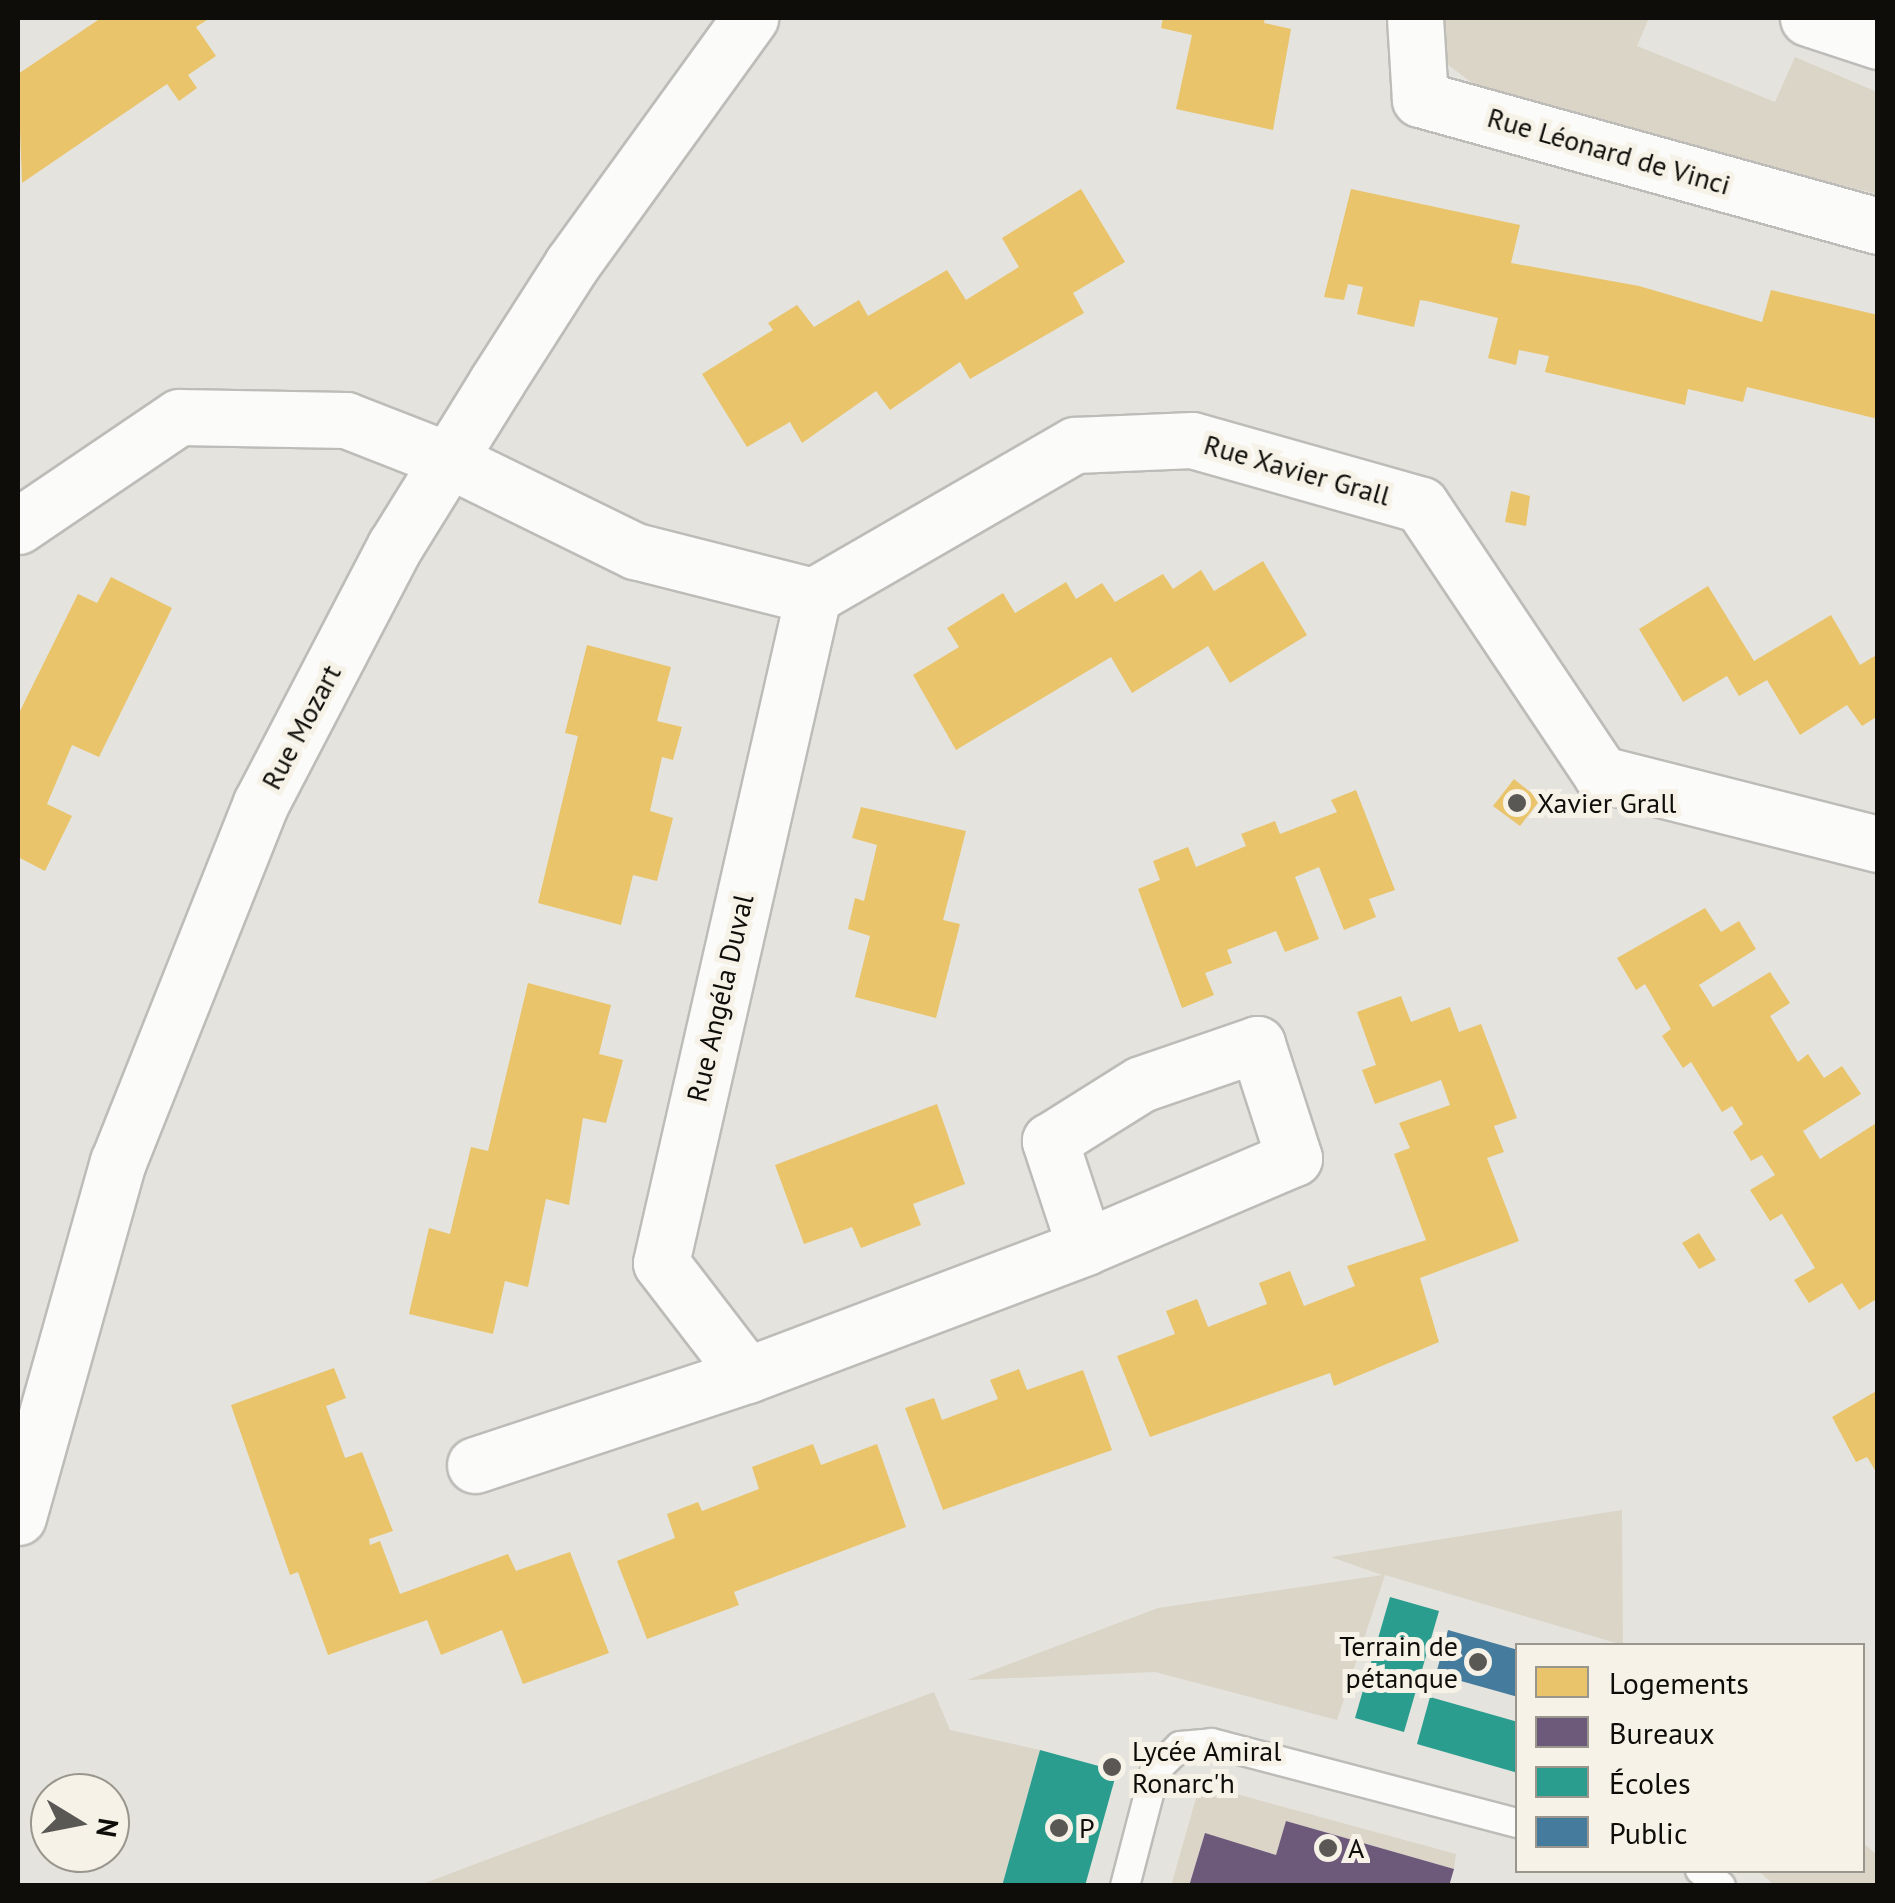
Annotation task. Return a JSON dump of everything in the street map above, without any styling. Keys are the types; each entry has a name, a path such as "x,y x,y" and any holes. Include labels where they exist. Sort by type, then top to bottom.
{"street":[{"name":"Rue Mozart","path":"18,1517 118,1162 261,803 395,546 572,264 750,18"},
{"name":"Rue Léonard de Vinci","path":"1415,18 1420,98 1878,226"},
{"path":"1808,18 1878,40"},
{"path":"18,526 179,417 346,420 450,460 635,551 813,596"},
{"name":"Rue Xavier Grall","path":"813,596 1075,444 1192,440 1421,506 1601,774 1878,844"},
{"name":"Rue Angéla Duval","path":"746,1375 661,1263 813,596"},
{"path":"475,1465 746,1375 1085,1247"}],"lane":[{"path":"1125,1886 1155,1771 1180,1746 1212,1743 1515,1822"}],"shaded area":[{"path":"1436,18 1649,18 1637,46 1775,102 1795,57 1877,92 1877,194 1491,97 1447,64"},
{"path":"1622,1510 1623,1643 1385,1575 1337,1720 1155,1672 967,1680 1158,1608 1382,1575 1331,1557"},
{"path":"934,1692 950,1730 1040,1750 1002,1885 417,1886"},
{"path":"1200,1784 1456,1854 1454,1869 1287,1821 1276,1855 1205,1833 1189,1885 1171,1886"},
{"path":"1865,1845 1877,1855 1877,1885 1774,1885 1761,1873 1865,1873"}],"building: Logements":[{"path":"101,18 210,18 196,27 216,56 188,75 197,88 179,101 167,84 22,183 18,74"},
{"path":"1163,18 1265,18 1264,23 1291,29 1273,130 1176,109 1192,35 1161,28"},
{"path":"1081,189 1125,262 1073,293 1084,313 970,379 960,362 890,410 876,391 802,443 790,422 747,447 702,374 773,330 768,323 797,305 814,327 859,300 868,316 947,270 966,300 1019,267 1002,238"},
{"path":"1351,189 1520,225 1511,263 1639,286 1762,322 1771,290 1878,315 1878,419 1747,387 1743,402 1688,389 1685,405 1545,372 1549,356 1519,350 1516,365 1488,358 1498,318 1427,301 1420,300 1414,327 1357,314 1363,287 1348,284 1344,300 1324,297"},
{"path":"1511,491 1530,496 1526,526 1505,522"},
{"path":"1263,561 1307,635 1230,683 1208,646 1132,693 1111,657 956,750 913,675 959,647 947,628 1003,593 1015,613 1066,582 1076,599 1102,583 1115,602 1163,574 1173,589 1201,570 1214,591"},
{"path":"111,577 172,608 99,757 72,745 47,804 72,816 45,871 18,857 18,715 78,594 97,603"},
{"path":"1708,586 1754,661 1831,615 1860,665 1878,654 1878,716 1862,726 1847,705 1800,735 1767,680 1739,696 1727,676 1683,702 1639,629"},
{"path":"587,645 671,667 657,721 682,727 673,760 662,757 650,811 673,818 657,881 633,875 621,925 538,903 578,736 565,733"},
{"name":"Xavier Grall","path":"1514,779 1540,800 1520,826 1493,806"},
{"path":"1356,790 1395,890 1369,899 1376,917 1344,930 1319,867 1295,877 1319,939 1285,952 1276,931 1227,950 1232,963 1205,973 1214,995 1182,1008 1138,889 1160,880 1153,861 1188,847 1196,867 1246,846 1241,834 1275,821 1280,834 1337,812 1331,800"},
{"path":"861,807 966,831 943,920 960,924 936,1018 855,997 870,936 848,929 855,898 864,901 877,845 852,838"},
{"path":"1705,908 1721,932 1739,921 1756,949 1699,985 1713,1007 1770,972 1790,1003 1770,1016 1798,1062 1808,1054 1824,1078 1842,1066 1861,1094 1803,1131 1820,1159 1878,1122 1878,1298 1859,1310 1842,1283 1809,1303 1794,1280 1815,1268 1782,1214 1770,1221 1750,1190 1775,1175 1762,1155 1751,1161 1733,1132 1743,1124 1732,1106 1722,1112 1691,1062 1683,1068 1662,1036 1671,1029 1645,984 1636,990 1617,958"},
{"path":"528,983 611,1005 599,1054 623,1060 606,1123 583,1118 569,1205 546,1199 528,1287 505,1281 493,1334 409,1314 429,1228 450,1234 471,1147 488,1151"},
{"path":"1401,996 1411,1022 1450,1007 1459,1032 1481,1024 1517,1118 1494,1126 1504,1152 1487,1158 1519,1241 1420,1278 1439,1342 1334,1386 1330,1373 1150,1437 1117,1356 1175,1334 1166,1311 1197,1299 1208,1327 1267,1304 1259,1283 1290,1271 1304,1306 1355,1286 1347,1266 1426,1240 1394,1154 1410,1148 1399,1123 1450,1105 1441,1080 1375,1104 1362,1070 1376,1065 1357,1012"},
{"path":"937,1104 965,1184 913,1204 921,1225 861,1248 852,1227 804,1244 775,1165"},
{"path":"1699,1233 1716,1260 1699,1269 1682,1243"},
{"path":"334,1368 346,1398 326,1406 345,1458 362,1452 393,1531 369,1539 370,1545 380,1541 400,1594 508,1554 516,1571 570,1552 609,1653 523,1684 502,1630 441,1655 427,1620 328,1655 298,1572 290,1575 231,1405"},
{"path":"1019,1369 1027,1390 1083,1370 1112,1450 943,1510 905,1408 934,1398 942,1420 998,1399 990,1380"},
{"path":"1878,1390 1878,1475 1867,1457 1856,1462 1832,1417"},
{"path":"813,1444 821,1465 877,1444 906,1527 734,1592 739,1605 647,1639 617,1561 675,1538 667,1514 698,1502 702,1511 759,1489 752,1467"}],"building: Bureaux":[{"name":"A","path":"1286,1821 1454,1869 1449,1886 1189,1886 1205,1833 1276,1855"}],"building: Écoles":[{"path":"1390,1597 1439,1611 1404,1732 1355,1718"},
{"path":"1430,1697 1515,1721 1515,1772 1417,1744"},
{"name":"P","path":"1040,1750 1117,1771 1085,1886 1002,1886"}],"building: Public":[{"name":"Terrain de pétanque","path":"1448,1630 1515,1649 1515,1696 1436,1674"}],"place":[{"name":"Xavier Grall","path":"1517,803"},
{"name":"Terrain de pétanque","path":"1478,1662"},
{"name":"Lycée Amiral Ronarc'h","path":"1112,1767"},
{"name":"P","path":"1059,1828"},
{"name":"A","path":"1328,1848"}]}
